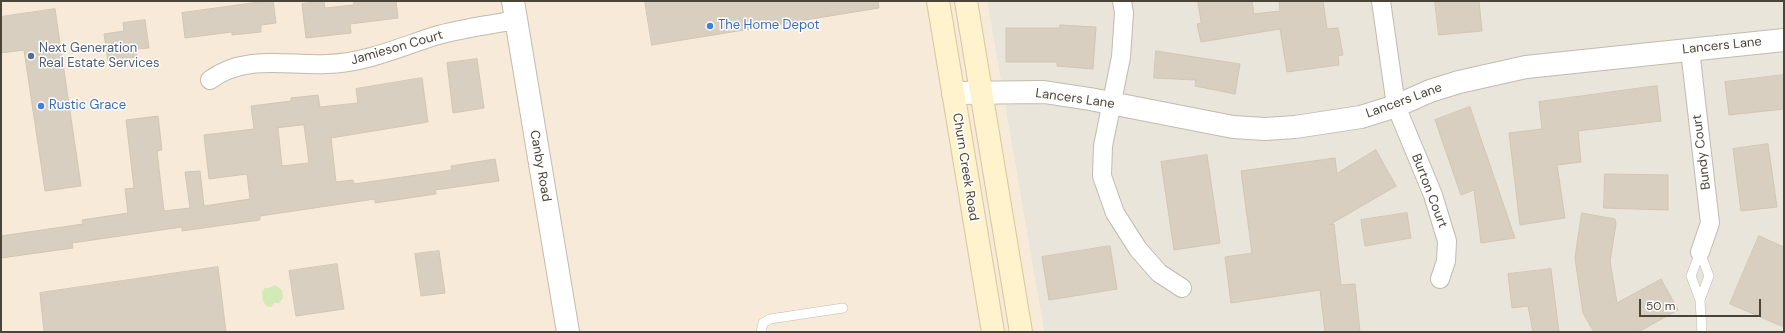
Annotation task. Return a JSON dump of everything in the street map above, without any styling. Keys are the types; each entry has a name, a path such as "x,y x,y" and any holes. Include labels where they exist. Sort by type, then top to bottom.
{"main road":[{"name":"Churn Creek Road","path":"938,1 993,332"},
{"path":"966,1 1021,332"}],"street":[{"path":"1122,1 1124,13 1121,57 1102,159 1102,176 1115,213 1138,249 1159,274 1182,288"},
{"name":"Burton Court","path":"1381,1 1396,106 1433,195 1447,241 1446,261 1440,279"},
{"name":"Jamieson Court","path":"210,80 228,69 254,63 328,64 364,59 514,10"},
{"name":"Canby Road","path":"514,10 568,332"},
{"name":"Lancers Lane","path":"953,93 1044,92 1233,127 1295,127 1361,117 1396,106 1430,91 1459,82 1526,66 1784,40"},
{"name":"Bundy Court","path":"1690,50 1710,223 1700,252"}],"lane":[{"path":"1700,252 1709,276 1700,300"},
{"path":"1700,252 1691,276 1700,300 1702,332"},
{"path":"760,332 763,323 770,319 843,308"}],"shaded area":[{"path":"1,1 987,1 1044,332 1,332"},
{"path":"987,1 1784,1 1784,332 1044,332"}],"green space":[{"path":"275,285 282,290 283,298 279,303 274,303 271,307 267,307 263,301 262,292 265,288"}],"building":[{"path":"273,1 276,23 261,25 261,32 232,35 232,32 185,38 182,13"},
{"path":"324,1 325,8 354,5 354,1 396,1 398,18 350,24 351,33 306,38 302,4"},
{"name":"The Home Depot","path":"645,1 878,1 879,8 652,45"},
{"path":"1198,1 1252,1 1254,14 1280,11 1279,1 1323,1 1327,29 1338,28 1343,55 1338,56 1339,65 1287,72 1280,29 1201,42 1197,24 1201,23"},
{"path":"1435,1 1479,1 1482,31 1439,35"},
{"path":"55,9 81,186 45,191 24,50 1,53 1,17"},
{"path":"145,20 149,48 136,49 137,57 108,61 104,34 124,31 123,23"},
{"path":"1060,25 1096,27 1093,69 1057,66 1057,62 1006,62 1006,28 1060,28"},
{"path":"1156,51 1240,64 1235,94 1195,86 1196,80 1154,78"},
{"path":"477,59 484,108 453,113 447,63"},
{"path":"1784,75 1784,109 1729,115 1725,82"},
{"path":"422,78 428,122 331,138 336,182 353,180 354,184 452,170 451,166 495,159 499,181 435,190 436,194 375,203 375,199 260,216 260,220 182,231 182,227 72,243 73,248 1,258 1,236 83,224 82,220 128,213 125,189 134,188 126,120 158,116 162,150 157,151 164,211 190,208 185,172 200,171 204,206 250,199 247,174 209,179 204,135 254,129 251,106 291,101 291,98 318,95 320,107 358,103 356,89","holes":["304,125 309,163 282,166 278,128"]},
{"path":"1657,86 1661,121 1578,131 1581,162 1557,165 1565,218 1520,225 1509,133 1542,129 1539,102"},
{"path":"1470,107 1515,238 1481,243 1474,190 1461,195 1435,120"},
{"path":"1768,144 1777,207 1741,211 1733,149"},
{"path":"1376,150 1396,186 1329,225 1334,224 1341,285 1355,284 1360,332 1325,332 1320,290 1231,303 1225,257 1252,253 1241,171 1335,158 1337,173"},
{"path":"1207,155 1220,243 1174,250 1161,162"},
{"path":"1605,174 1668,175 1668,210 1604,208"},
{"path":"1407,213 1411,238 1365,246 1361,220"},
{"path":"1582,213 1615,219 1616,224 1610,261 1617,303 1661,279 1678,310 1638,332 1594,332 1583,313 1575,258"},
{"path":"1759,236 1784,247 1784,327 1730,304"},
{"path":"1110,246 1117,289 1049,300 1042,257"},
{"path":"439,251 445,293 421,296 415,254"},
{"path":"337,264 344,309 296,316 289,271"},
{"path":"218,267 226,332 44,332 40,293"},
{"path":"1551,269 1559,332 1533,332 1528,306 1512,308 1508,274"}],"place":[{"name":"The Home Depot","path":"710,26"},
{"name":"Next Generation Real Estate Services","path":"31,56"},
{"name":"Rustic Grace","path":"41,106"}]}
